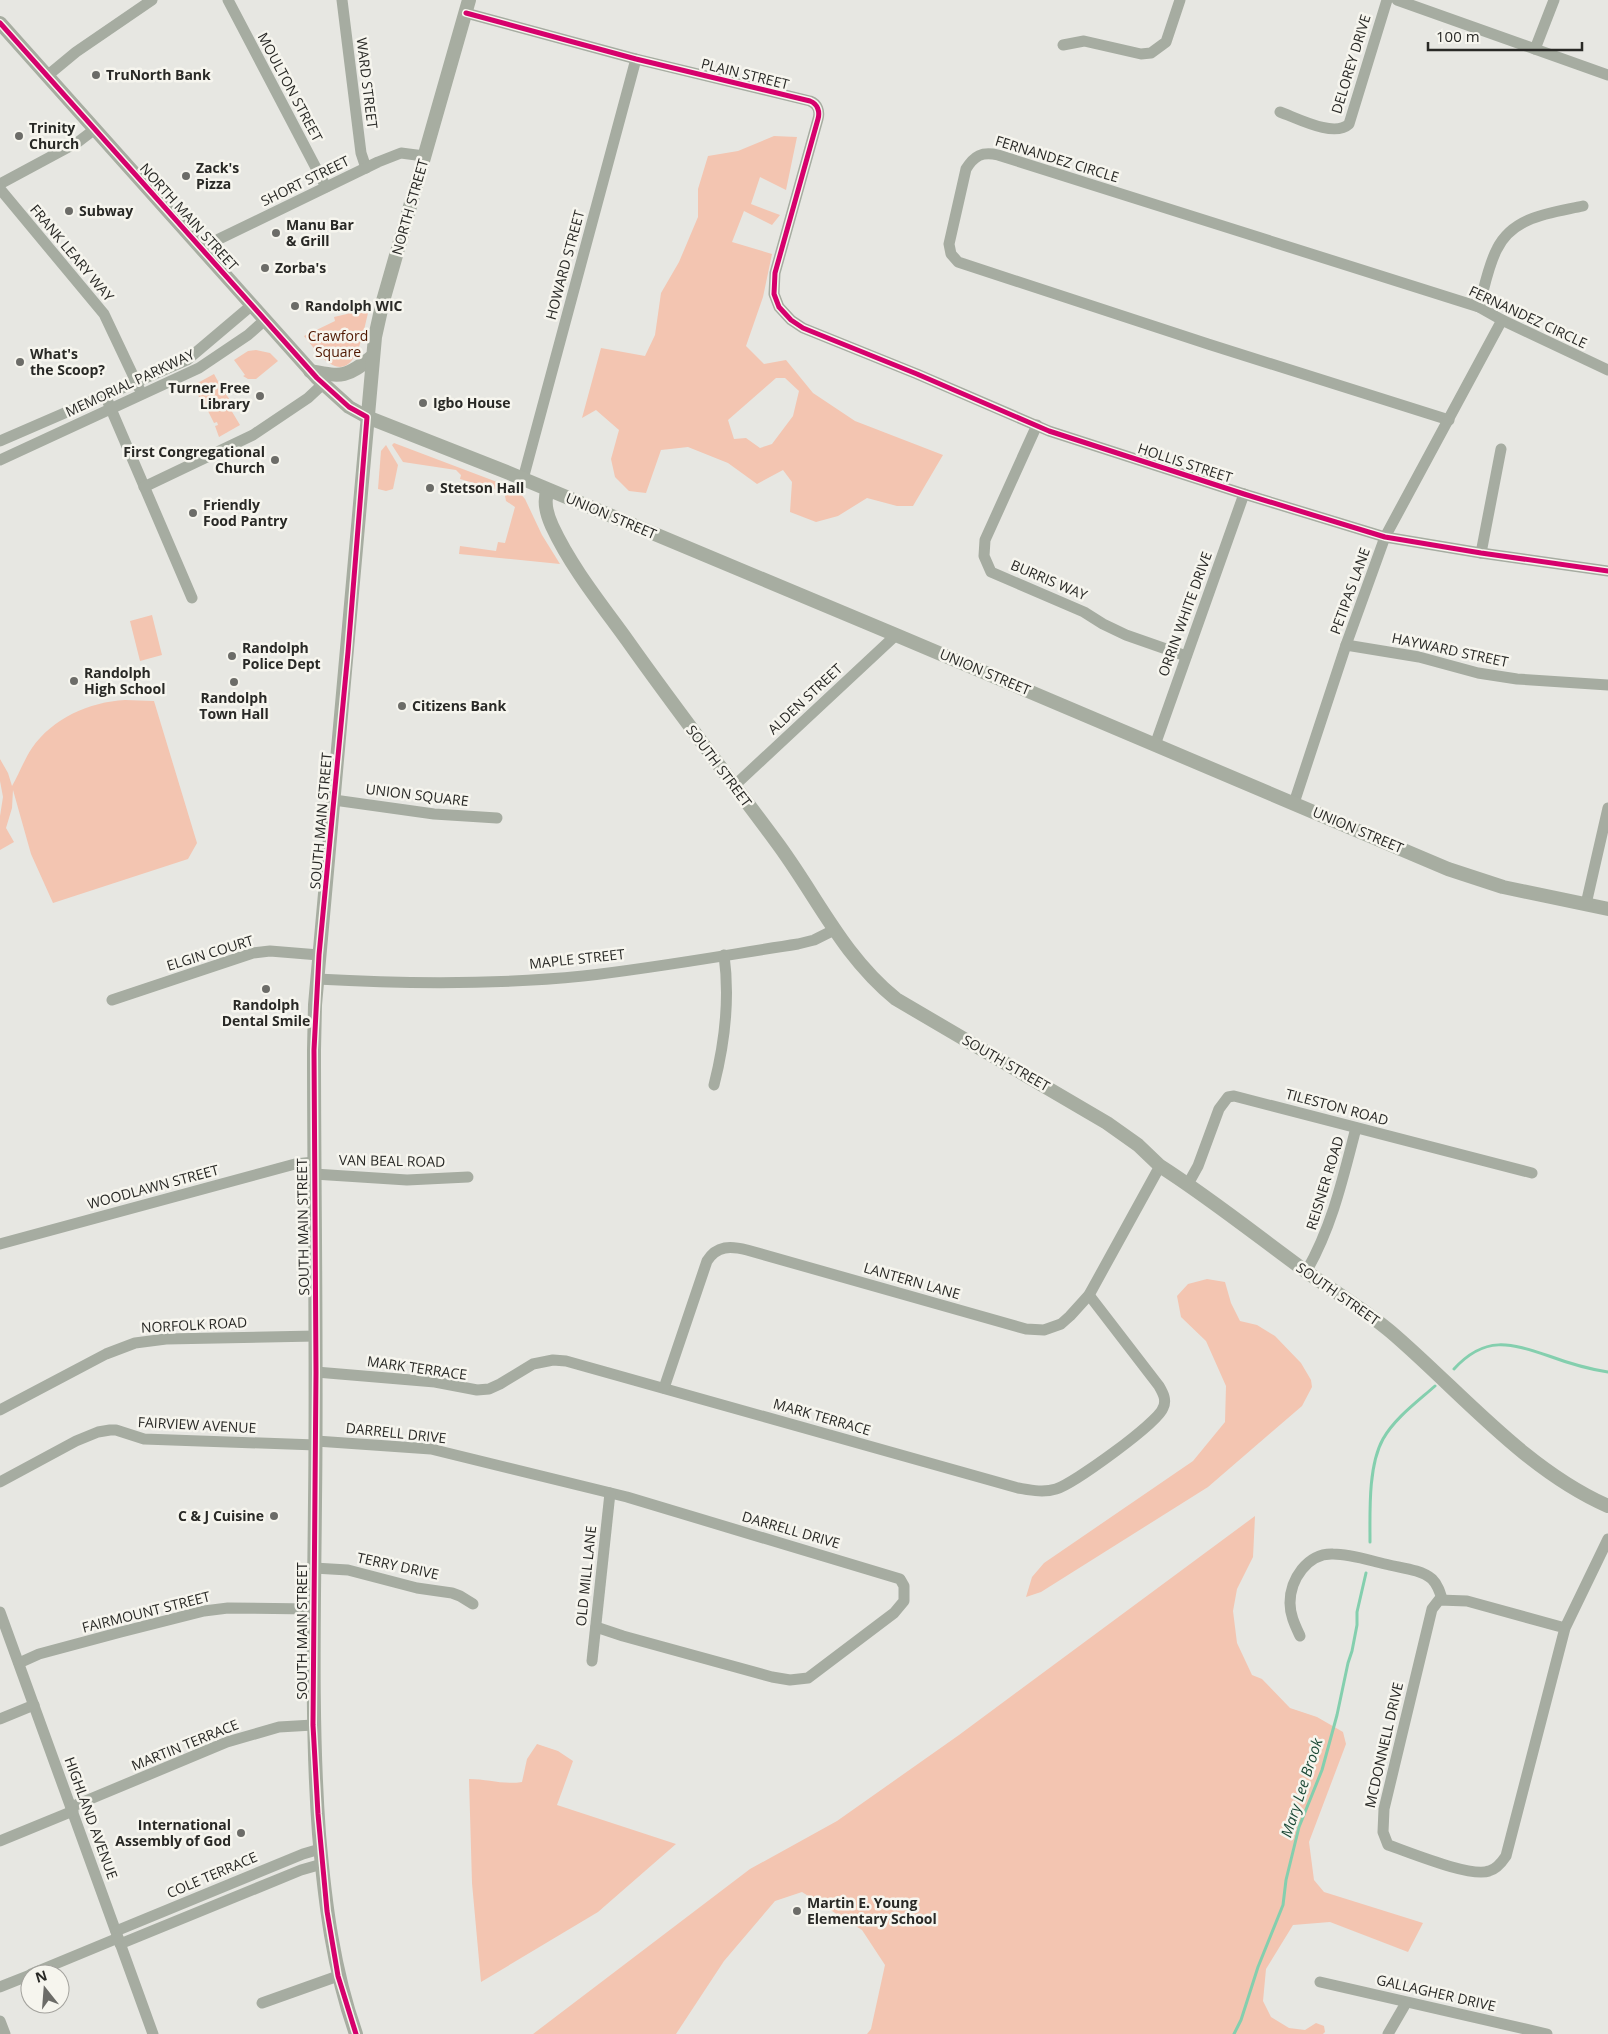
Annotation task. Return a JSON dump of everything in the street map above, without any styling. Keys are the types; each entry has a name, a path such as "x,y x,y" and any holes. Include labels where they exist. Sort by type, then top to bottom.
{"main road":[{"name":"NORTH STREET","path":"367,417 373,356 383,301 468,6"},
{"name":"NORTH MAIN STREET","path":"0,23 310,371 349,407 367,417"},
{"path":"310,371 338,376 347,374 373,356"},
{"name":"UNION STREET","path":"367,417 523,479 1482,882 1608,909"},
{"name":"SOUTH MAIN STREET","path":"356,2034 338,1976 330,1929 320,1849 313,1725 316,1443 314,1050 319,955 367,417"},
{"name":"SOUTH STREET","path":"548,490 546,507 551,524 576,566 648,671 786,854 834,930 862,968 896,999 1107,1123 1138,1145 1160,1166 1188,1184 1306,1272 1390,1330 1501,1433 1560,1481 1585,1496 1608,1506"}],"street":[{"path":"47,76 76,52 152,0"},
{"name":"MOULTON STREET","path":"228,0 326,187"},
{"name":"WARD STREET","path":"342,0 361,153 366,168"},
{"path":"1063,45 1084,41 1141,54 1156,52 1168,38 1180,0"},
{"name":"DELOREY DRIVE","path":"1280,112 1330,129 1341,129 1349,124 1387,0"},
{"path":"1397,0 1429,5 1535,49 1608,75"},
{"path":"1535,49 1554,0"},
{"name":"PLAIN STREET","path":"468,6 636,59 810,101 818,108 818,119 775,273 774,294 779,307"},
{"name":"HOWARD STREET","path":"523,479 636,59"},
{"path":"0,184 78,142 94,129"},
{"name":"SHORT STREET","path":"204,251 219,239 366,168 401,153 424,156"},
{"name":"FERNANDEZ CIRCLE","path":"1448,420 958,262 951,254 949,244 966,170 971,161 978,155 988,153 998,155 1479,308 1608,370"},
{"name":"FRANK LEARY WAY","path":"0,189 104,314 142,394"},
{"path":"1479,308 1496,249 1506,235 1518,224 1531,218 1583,206"},
{"name":"MEMORIAL PARKWAY","path":"0,441 190,358 252,305"},
{"name":"HOLLIS STREET","path":"779,307 791,320 803,328 1037,425 1244,494 1385,537 1481,553 1608,570"},
{"name":"MEMORIAL PARKWAY","path":"0,460 205,364 248,335 265,320"},
{"name":"PETIPAS LANE","path":"1294,803 1346,646 1385,537 1502,320"},
{"path":"144,487 253,434 308,398 323,384"},
{"path":"104,395 192,598"},
{"name":"BURRIS WAY","path":"1037,425 985,540 984,556 991,572 1084,612 1126,635 1186,656"},
{"path":"1481,553 1501,449"},
{"name":"ORRIN WHITE DRIVE","path":"1155,745 1244,494"},
{"name":"ALDEN STREET","path":"734,786 896,635"},
{"name":"HAYWARD STREET","path":"1346,646 1419,657 1478,673 1498,676 1608,685"},
{"name":"UNION SQUARE","path":"334,800 434,814 497,818"},
{"path":"1586,904 1608,808"},
{"name":"MAPLE STREET","path":"317,979 401,984 515,980 596,974 807,942 834,930"},
{"name":"ELGIN COURT","path":"112,1000 253,953 270,951 319,955"},
{"path":"714,1085 726,1021 727,980 724,955"},
{"name":"TILESTON ROAD","path":"1188,1184 1198,1166 1219,1109 1228,1097 1239,1097 1532,1173"},
{"name":"REISNER ROAD","path":"1306,1272 1319,1250 1330,1224 1356,1128"},
{"name":"WOODLAWN STREET","path":"1,1240 295,1164 314,1168"},
{"name":"LANTERN LANE","path":"664,1388 707,1261 712,1254 722,1248 732,1247 747,1250 1032,1330 1050,1329 1061,1324 1089,1295 1160,1166"},
{"name":"VAN BEAL ROAD","path":"314,1168 408,1180 468,1177"},
{"name":"MARK TERRACE","path":"316,1372 435,1382 477,1390 489,1389 500,1384 533,1364 559,1360 573,1362 1018,1488 1043,1491 1056,1489 1075,1479 1147,1426 1159,1415 1164,1405 1163,1393 1159,1386 1089,1295"},
{"name":"NORFOLK ROAD","path":"0,1410 106,1354 136,1343 166,1339 316,1336"},
{"name":"FAIRVIEW AVENUE","path":"0,1482 76,1441 98,1432 110,1430 144,1439 316,1443"},
{"name":"DARRELL DRIVE","path":"316,1443 431,1449 610,1493 900,1579 904,1586 904,1601 894,1614 808,1678 790,1680 772,1677 632,1639 596,1627"},
{"name":"OLD MILL LANE","path":"592,1661 610,1493"},
{"name":"MCDONNELL DRIVE","path":"1442,1599 1439,1600 1432,1610 1384,1809 1383,1832 1388,1845 1464,1870 1488,1872 1500,1865 1506,1856 1565,1628 1608,1539"},
{"path":"1300,1636 1292,1617 1290,1604 1292,1586 1298,1573 1307,1564 1318,1556 1331,1554 1348,1556 1417,1572 1433,1580 1439,1589 1442,1599 1467,1601 1565,1628"},
{"name":"TERRY DRIVE","path":"314,1568 348,1570 417,1588 452,1593 472,1604"},
{"name":"FAIRMOUNT STREET","path":"19,1662 39,1654 204,1611 228,1608 313,1609"},
{"name":"HIGHLAND AVENUE","path":"0,1612 153,2034"},
{"path":"0,1720 34,1705"},
{"name":"MARTIN TERRACE","path":"0,1841 227,1742 279,1727 313,1725"},
{"name":"COLE TERRACE","path":"118,1938 306,1852 320,1849"},
{"name":"COLE TERRACE","path":"55,1964 118,1938 301,1870 322,1864"},
{"path":"262,2003 338,1976"},
{"name":"COLE TERRACE","path":"0,1987 20,1979"},
{"name":"GALLAGHER DRIVE","path":"1320,1982 1547,2034"},
{"path":"1388,2034 1406,2003"},
{"path":"0,2021 5,2034"}],"green space":[{"path":"774,136 797,137 786,190 760,177 751,204 780,215 772,225 744,211 732,242 772,254 763,297 746,346 764,364 786,360 813,393 855,421 943,455 913,506 897,506 867,498 838,516 816,522 790,512 792,482 783,470 757,484 728,463 688,447 661,450 646,493 629,491 615,477 611,459 619,430 596,410 582,418 601,348 645,356 655,335 661,293 679,262 698,217 698,189 708,156 738,151","holes":["776,378 785,378 799,391 793,416 772,444 760,448 746,438 734,439 728,420"]},
{"name":"Crawford Square","path":"351,313 368,313 360,343 351,362 344,366 336,366 325,360 304,336 335,321 334,317"},
{"path":"256,350 270,353 278,361 256,379 248,379 243,376 245,375 234,360 248,351"},
{"path":"214,374 230,400 224,405 229,411 231,410 240,425 219,437 215,426 218,425 217,422 214,423 203,401 201,402 194,385"},
{"path":"394,443 497,482 499,485 498,490 460,479 461,475 456,470 403,462 392,445"},
{"path":"386,445 398,465 393,489 386,491 378,489 381,451"},
{"path":"508,486 519,492 525,499 542,535 560,564 459,554 460,546 496,551 498,542 505,543 515,507 506,501 505,496"},
{"path":"152,615 162,655 140,661 130,621"},
{"path":"112,701 154,701 197,843 188,859 53,903 31,854 13,790 12,808 6,828 14,842 0,850 0,816 3,797 0,781 0,759 8,773 12,786 26,757 50,728 85,708"},
{"path":"1207,1279 1225,1282 1231,1303 1240,1321 1257,1325 1275,1336 1301,1363 1311,1380 1312,1387 1302,1406 1208,1487 1041,1592 1026,1597 1032,1577 1044,1563 1193,1461 1225,1422 1226,1386 1206,1341 1181,1317 1177,1296 1188,1284"},
{"path":"1255,1516 1253,1557 1237,1589 1233,1611 1237,1643 1252,1675 1262,1679 1290,1708 1317,1717 1343,1732 1346,1744 1309,1842 1314,1880 1324,1892 1423,1923 1408,1952 1330,1922 1293,1925 1266,1969 1263,2001 1271,2017 1289,2028 1305,2030 1316,2023 1324,2026 1325,2032 1323,2034 867,2034 871,2029 885,1965 862,1930 802,1892 775,1901 724,1961 676,2034 533,2034 750,1869 837,1821 959,1735"},
{"path":"537,1744 558,1751 573,1761 557,1805 676,1844 598,1912 481,1982 472,1883 469,1779 509,1783 522,1782 527,1759"}],"waterway":[{"name":"Mary Lee Brook","path":"1454,1369 1465,1358 1476,1351 1487,1347 1510,1345 1535,1351 1578,1366 1608,1372"},
{"name":"Mary Lee Brook","path":"1370,1542 1372,1476 1378,1450 1383,1439 1394,1424 1435,1386"},
{"name":"Mary Lee Brook","path":"1234,2034 1241,2020 1258,1967 1283,1905 1286,1880 1299,1827 1322,1770 1352,1651 1357,1625 1357,1612 1366,1573"}],"cycle path":[{"path":"466,13 636,59 810,101 815,104 819,114 818,119 775,273 774,294 779,307 791,320 803,328 917,374 1049,431 1385,537 1608,571"},
{"path":"0,23 317,378 349,407 367,417 348,652 319,955 314,1050 316,1372 313,1725 318,1814 327,1911 338,1976 356,2034"}],"place":[{"name":"TruNorth Bank","path":"96,75"},
{"name":"Trinity Church","path":"19,136"},
{"name":"Zack's Pizza","path":"186,176"},
{"name":"Subway","path":"69,211"},
{"name":"Manu Bar & Grill","path":"276,233"},
{"name":"Zorba's","path":"265,268"},
{"name":"Randolph WIC","path":"295,306"},
{"name":"What's the Scoop?","path":"20,362"},
{"name":"Turner Free Library","path":"260,396"},
{"name":"Igbo House","path":"423,403"},
{"name":"First Congregational Church","path":"275,460"},
{"name":"Stetson Hall","path":"430,488"},
{"name":"Friendly Food Pantry","path":"193,513"},
{"name":"Randolph Police Dept","path":"232,656"},
{"name":"Randolph High School","path":"74,681"},
{"name":"Randolph Town Hall","path":"234,682"},
{"name":"Citizens Bank","path":"402,706"},
{"name":"Randolph Dental Smile","path":"266,989"},
{"name":"C & J Cuisine","path":"274,1516"},
{"name":"International Assembly of God","path":"241,1833"},
{"name":"Martin E. Young Elementary School","path":"797,1911"}]}
